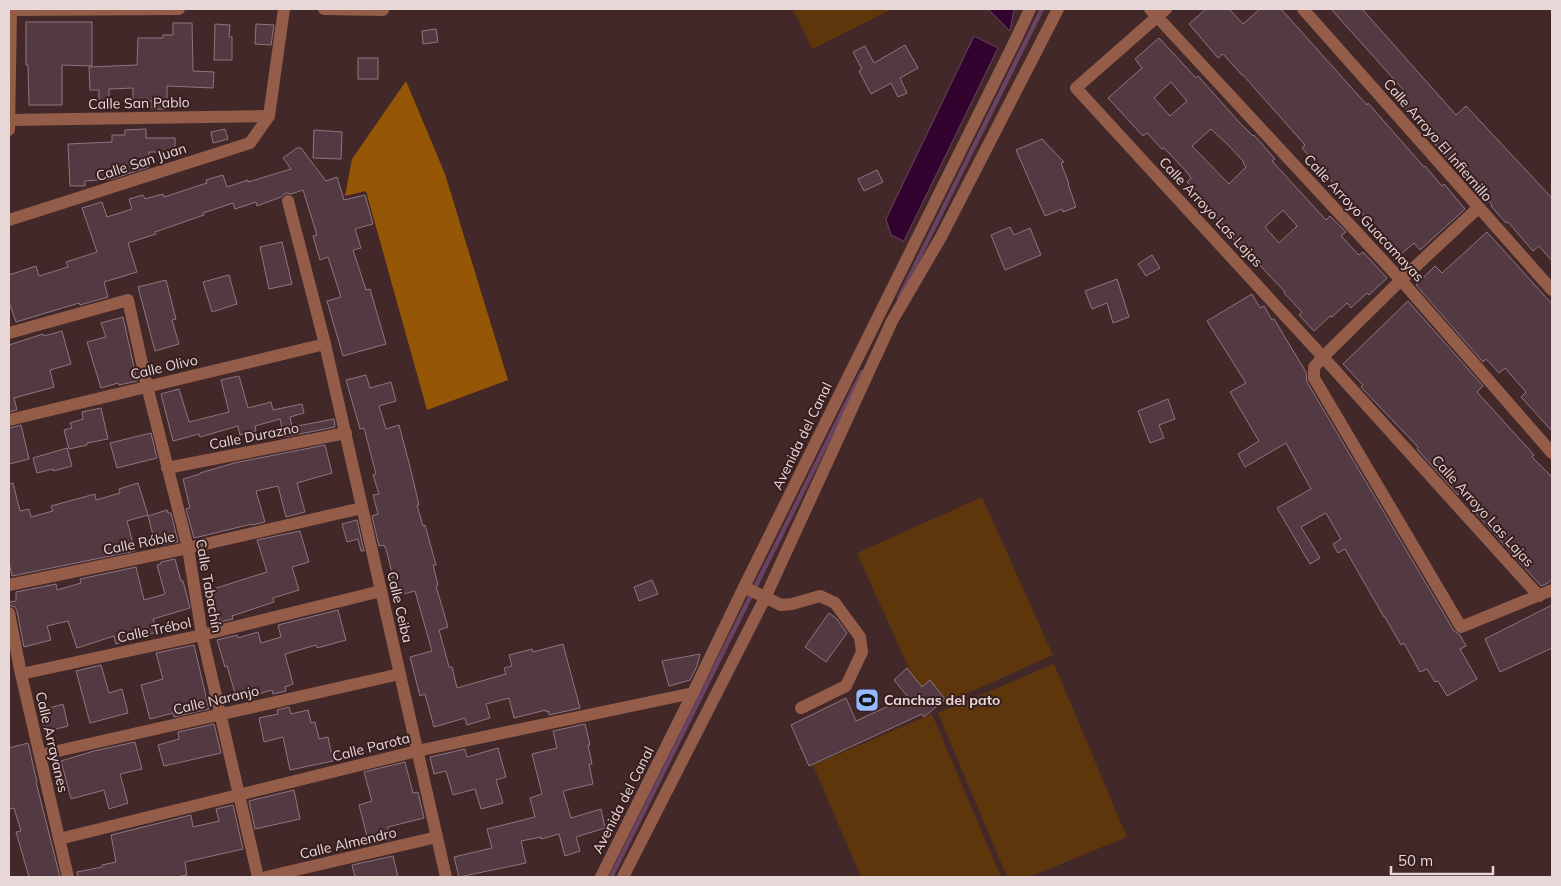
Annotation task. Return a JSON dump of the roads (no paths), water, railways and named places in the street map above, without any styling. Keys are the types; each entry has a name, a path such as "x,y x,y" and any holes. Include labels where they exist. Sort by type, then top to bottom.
{"street":[{"path":"9,123 10,10 179,9"},
{"path":"269,116 284,9"},
{"path":"324,9 383,10"},
{"name":"Avenida del Canal","path":"601,877 693,693 752,591 1030,9"},
{"path":"623,877 752,591 892,322 941,237 1058,9"},
{"name":"Calle Arroyo El Infiernillo","path":"1303,9 1552,290"},
{"name":"Calle Arroyo Las Lajas","path":"1157,11 1076,88 1324,357 1539,596"},
{"name":"Calle Arroyo Guacamayas","path":"1157,11 1401,280 1552,453"},
{"name":"Calle San Pablo","path":"9,123 269,116"},
{"name":"Calle San Juan","path":"9,220 250,143 269,116"},
{"name":"Calle Ceiba","path":"288,201 326,344 446,877"},
{"path":"1478,208 1401,280 1314,367 1314,378 1461,627 1552,590"},
{"name":"Calle Tabachín","path":"9,333 128,300 147,386 188,548 202,635 258,877"},
{"name":"Calle Olivo","path":"9,420 326,344"},
{"name":"Calle Durazno","path":"167,468 346,434"},
{"name":"Calle Róble","path":"9,585 188,548 362,508"},
{"name":"Calle Trébol","path":"21,674 202,635 381,591"},
{"path":"752,591 781,605 820,596 835,603 860,636 862,652 846,686 801,708"},
{"name":"Calle Arrayanes","path":"9,613 21,674 68,877"},
{"name":"Calle Naranjo","path":"40,756 400,674"},
{"name":"Calle Parota","path":"59,839 417,751 693,693"},
{"name":"Calle Almendro","path":"266,877 437,838"}],"waterway":[{"path":"899,298 1042,9"},
{"path":"611,877 862,372"}],"place":[{"name":"Canchas del pato","path":"867,700"}]}
